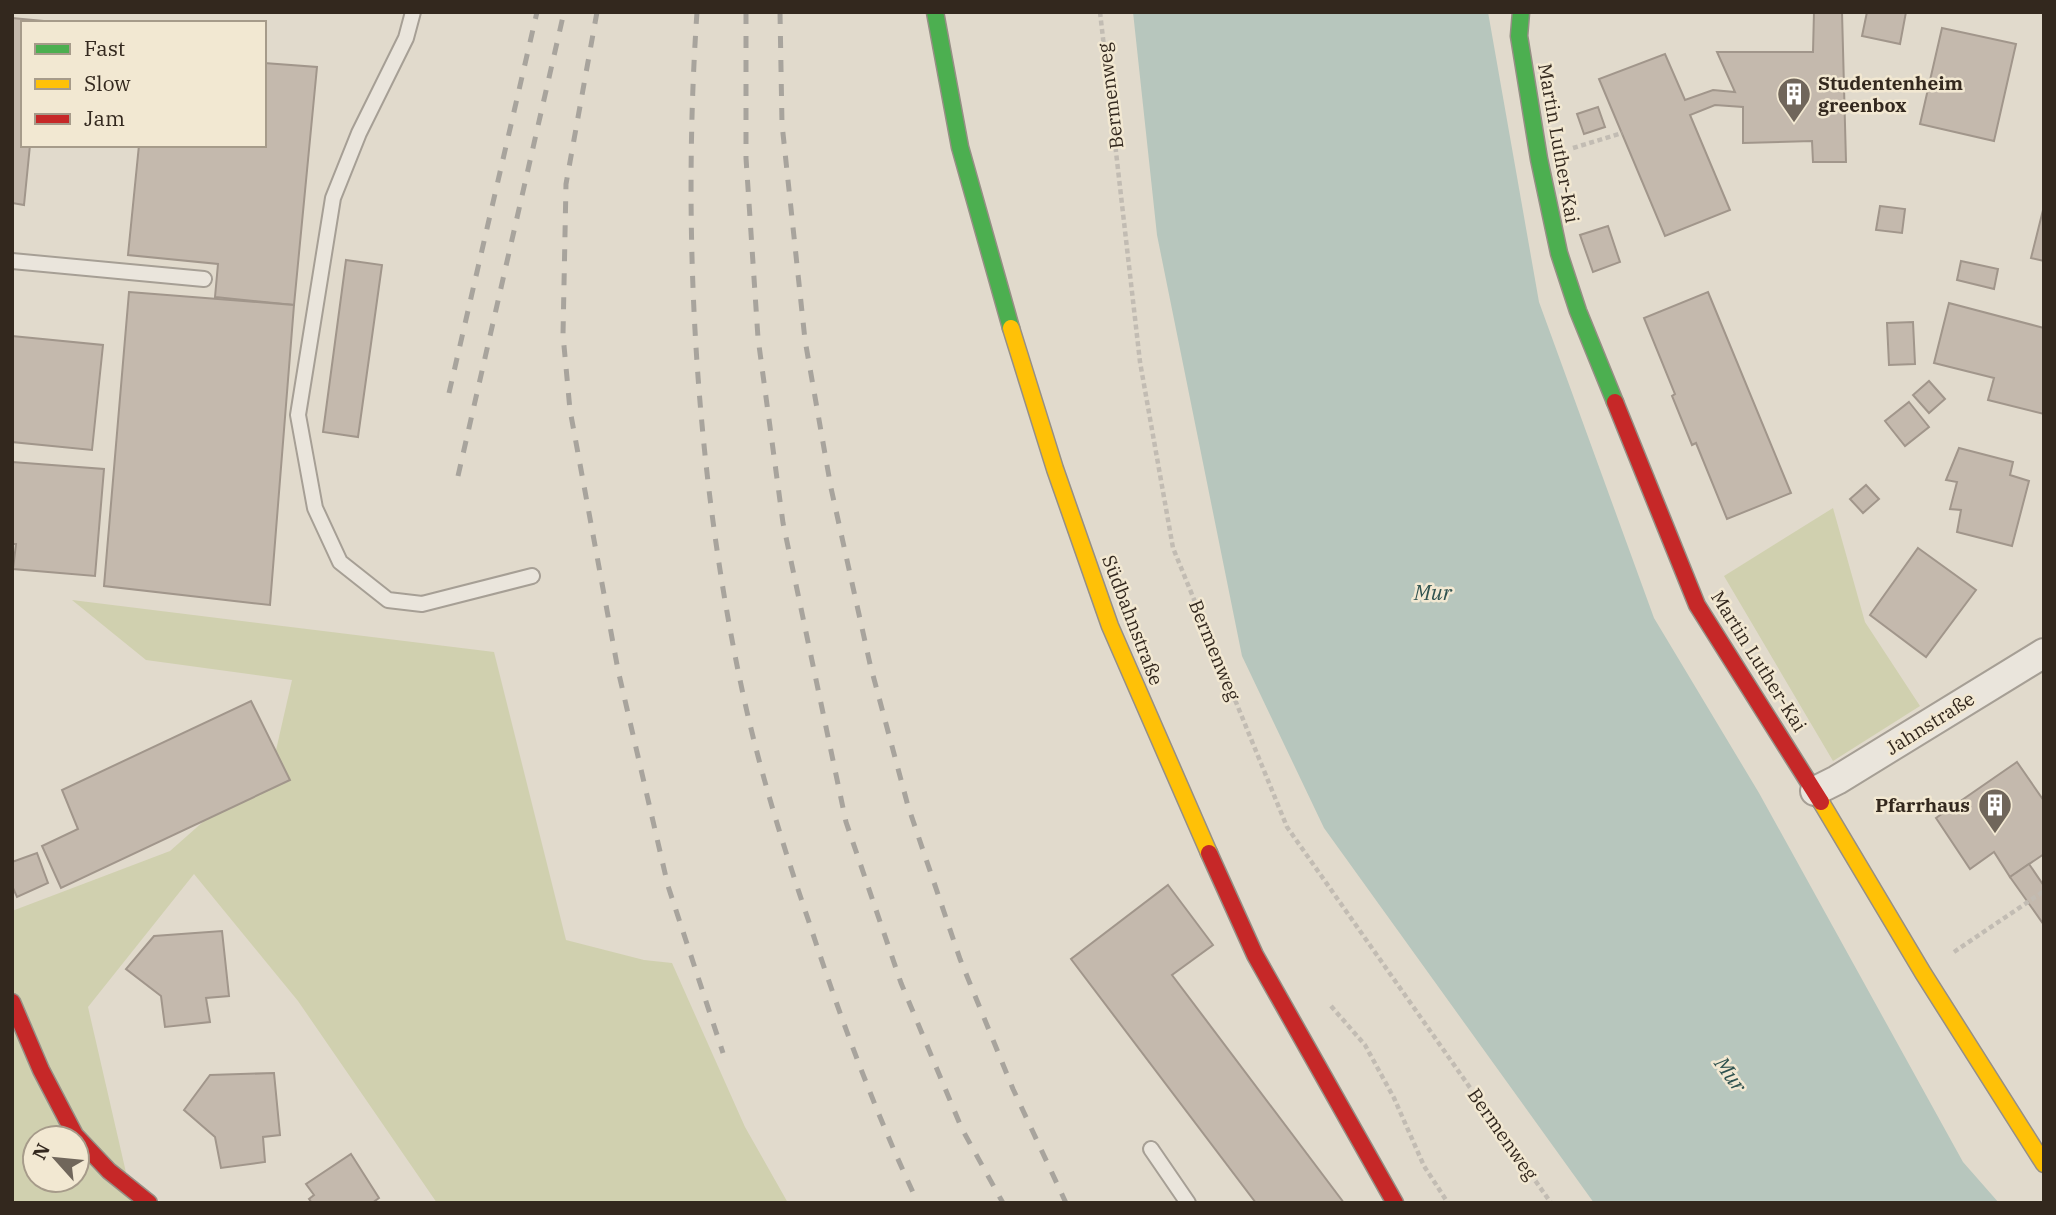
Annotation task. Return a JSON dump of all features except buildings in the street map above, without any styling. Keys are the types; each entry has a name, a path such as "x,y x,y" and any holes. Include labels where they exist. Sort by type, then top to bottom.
{"street":[{"name":"Südbahnstraße","path":"935,12 960,147 1004,305 1055,469 1110,626 1175,779 1255,955 1389,1200"},
{"name":"Martin Luther-Kai","path":"1521,12 1519,36 1539,159 1559,253 1578,311 1697,605 1815,791 1923,973 2044,1164"},
{"name":"Jahnstraße","path":"1815,791 2044,653"},
{"path":"12,1002 41,1070 75,1135 109,1171 149,1203"}],"lane":[{"path":"413,12 406,38 359,133 333,198 298,415 315,508 340,562 388,600 422,604 532,576"},
{"path":"12,261 204,279"},
{"path":"1151,1149 1188,1203"}],"path":[{"name":"Bermenweg","path":"1100,12 1140,362 1173,548 1287,827 1551,1203"},
{"path":"1539,159 1622,133"},
{"path":"1923,973 2044,891"},
{"path":"1329,1004 1365,1045 1394,1098 1424,1166 1448,1203"}],"green space":[{"path":"1833,508 1865,622 1920,706 1833,761 1724,576"},
{"path":"72,600 494,652 566,940 644,960 672,963 745,1127 788,1203 437,1203 298,1001 194,874 88,1007 133,1203 12,1203 12,911 170,851 274,759 292,680 146,660"}],"water":[{"name":"Mur","path":"1133,12 1488,12 1539,302 1654,618 1759,793 1963,1162 1999,1203 1594,1203 1324,828 1242,656 1157,235"}],"railway":[{"path":"449,393 537,12"},
{"path":"458,476 564,12"},
{"path":"597,12 566,184 563,335 570,410 618,670 668,886 723,1053"},
{"path":"697,12 691,178 696,347 712,515 740,680 771,802 833,993 887,1134 918,1203"},
{"path":"746,12 746,158 758,338 783,523 846,822 901,983 962,1129 1003,1203"},
{"path":"780,12 782,124 805,340 831,488 870,664 908,806 960,959 1013,1089 1066,1203"}],"traffic: fast":[{"path":"935,12 960,147 1011,328"},
{"path":"1521,12 1519,36 1539,159 1559,253 1578,311 1615,402"}],"traffic: slow":[{"path":"1011,328 1055,469 1110,626 1209,853"},
{"path":"1821,802 1923,973 2044,1164"}],"traffic: jam":[{"path":"1615,402 1697,605 1821,802"},
{"path":"1209,853 1255,955 1395,1203"},
{"path":"12,1002 41,1070 75,1135 109,1171 149,1203"}],"place":[{"name":"Studentenheim greenbox","path":"1794,124"},
{"name":"Pfarrhaus","path":"1995,835"}]}
